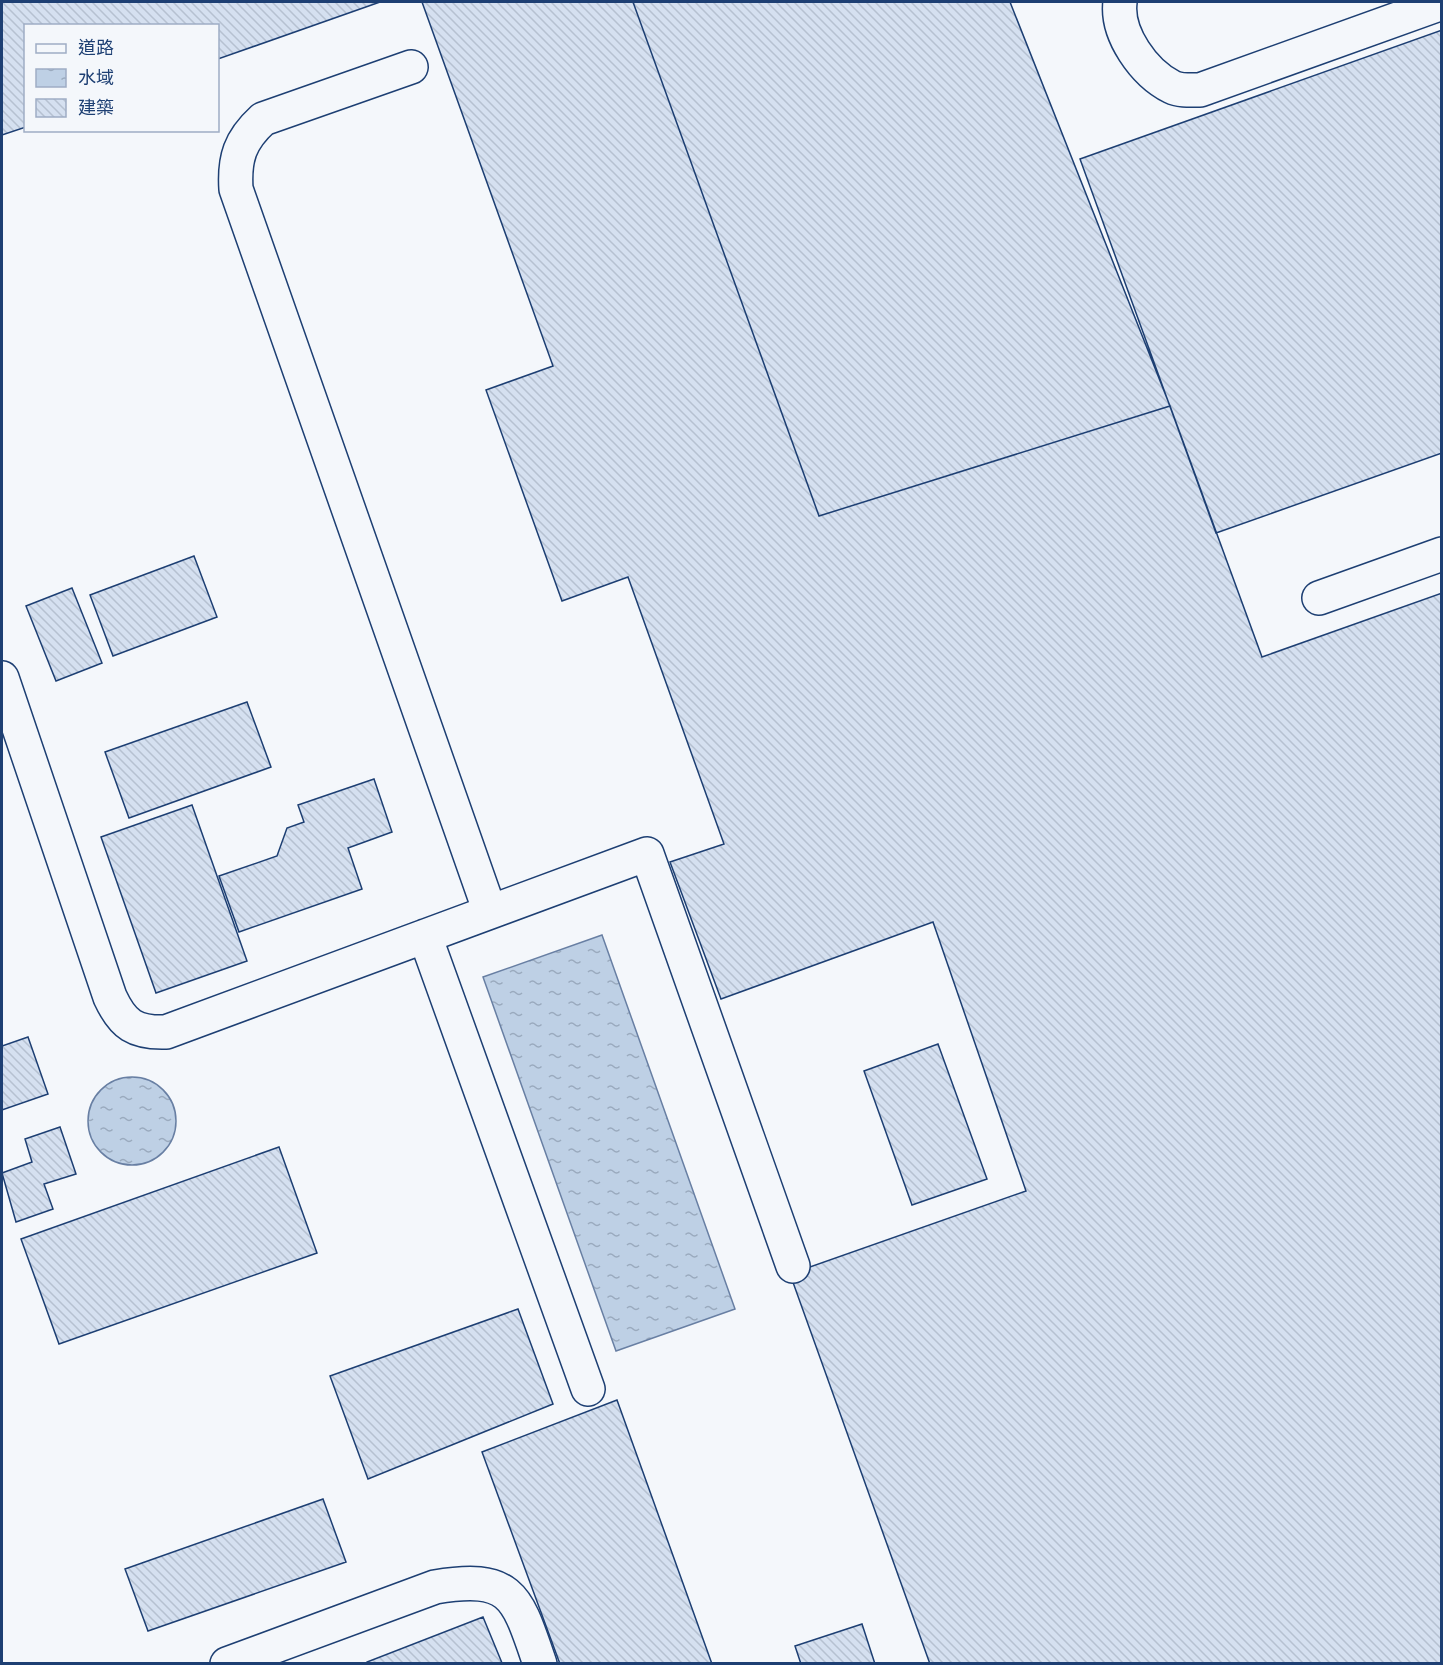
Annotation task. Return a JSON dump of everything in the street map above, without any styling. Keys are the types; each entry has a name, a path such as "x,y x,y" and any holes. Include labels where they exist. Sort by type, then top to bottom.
{"lane":[{"path":"1120,2 1128,43 1147,71 1174,88 1200,90 1442,3"},
{"path":"411,67 263,119 248,133 239,147 235,168 236,189 490,912"},
{"path":"1319,597 1442,554"},
{"path":"2,678 110,997 118,1013 132,1027 147,1032 166,1032 647,854 793,1266"},
{"path":"425,936 588,1389"},
{"path":"228,1663 435,1587 460,1583 484,1584 507,1593 521,1610 540,1664"}],"water":[{"path":"602,935 735,1309 616,1351 483,977"},
{"path":"132,1077 149,1081 163,1090 172,1104 176,1121 172,1138 163,1152 149,1161 132,1165 115,1161 101,1152 92,1138 88,1121 92,1104 101,1090 115,1081"}],"building":[{"path":"2,2 380,2 219,59 219,24 24,24 24,128 2,135"},
{"path":"422,2 633,2 819,516 1170,406 1262,657 1442,593 1442,1664 930,1664 790,1274 1026,1191 933,922 721,999 670,862 724,844 628,577 562,601 486,390 553,366"},
{"path":"633,2 1010,2 1170,406 819,516"},
{"path":"1442,30 1442,453 1216,533 1080,159"},
{"path":"194,556 217,617 113,656 90,595"},
{"path":"72,588 102,663 56,681 26,606"},
{"path":"247,702 271,767 129,818 105,752"},
{"path":"374,779 392,832 348,848 362,889 239,932 219,876 277,856 287,828 304,822 298,805"},
{"path":"192,805 247,961 156,993 101,837"},
{"path":"28,1037 48,1094 2,1110 2,1046"},
{"path":"938,1044 987,1179 912,1205 864,1071"},
{"path":"60,1127 76,1174 44,1184 53,1209 16,1222 2,1173 32,1162 25,1139"},
{"path":"279,1147 317,1253 59,1344 21,1239"},
{"path":"518,1309 553,1404 368,1479 330,1376"},
{"path":"617,1400 712,1664 560,1664 482,1452"},
{"path":"323,1499 346,1562 148,1631 125,1569"},
{"path":"483,1617 502,1663 367,1664 367,1662"},
{"path":"862,1624 875,1664 801,1664 795,1646"}]}
